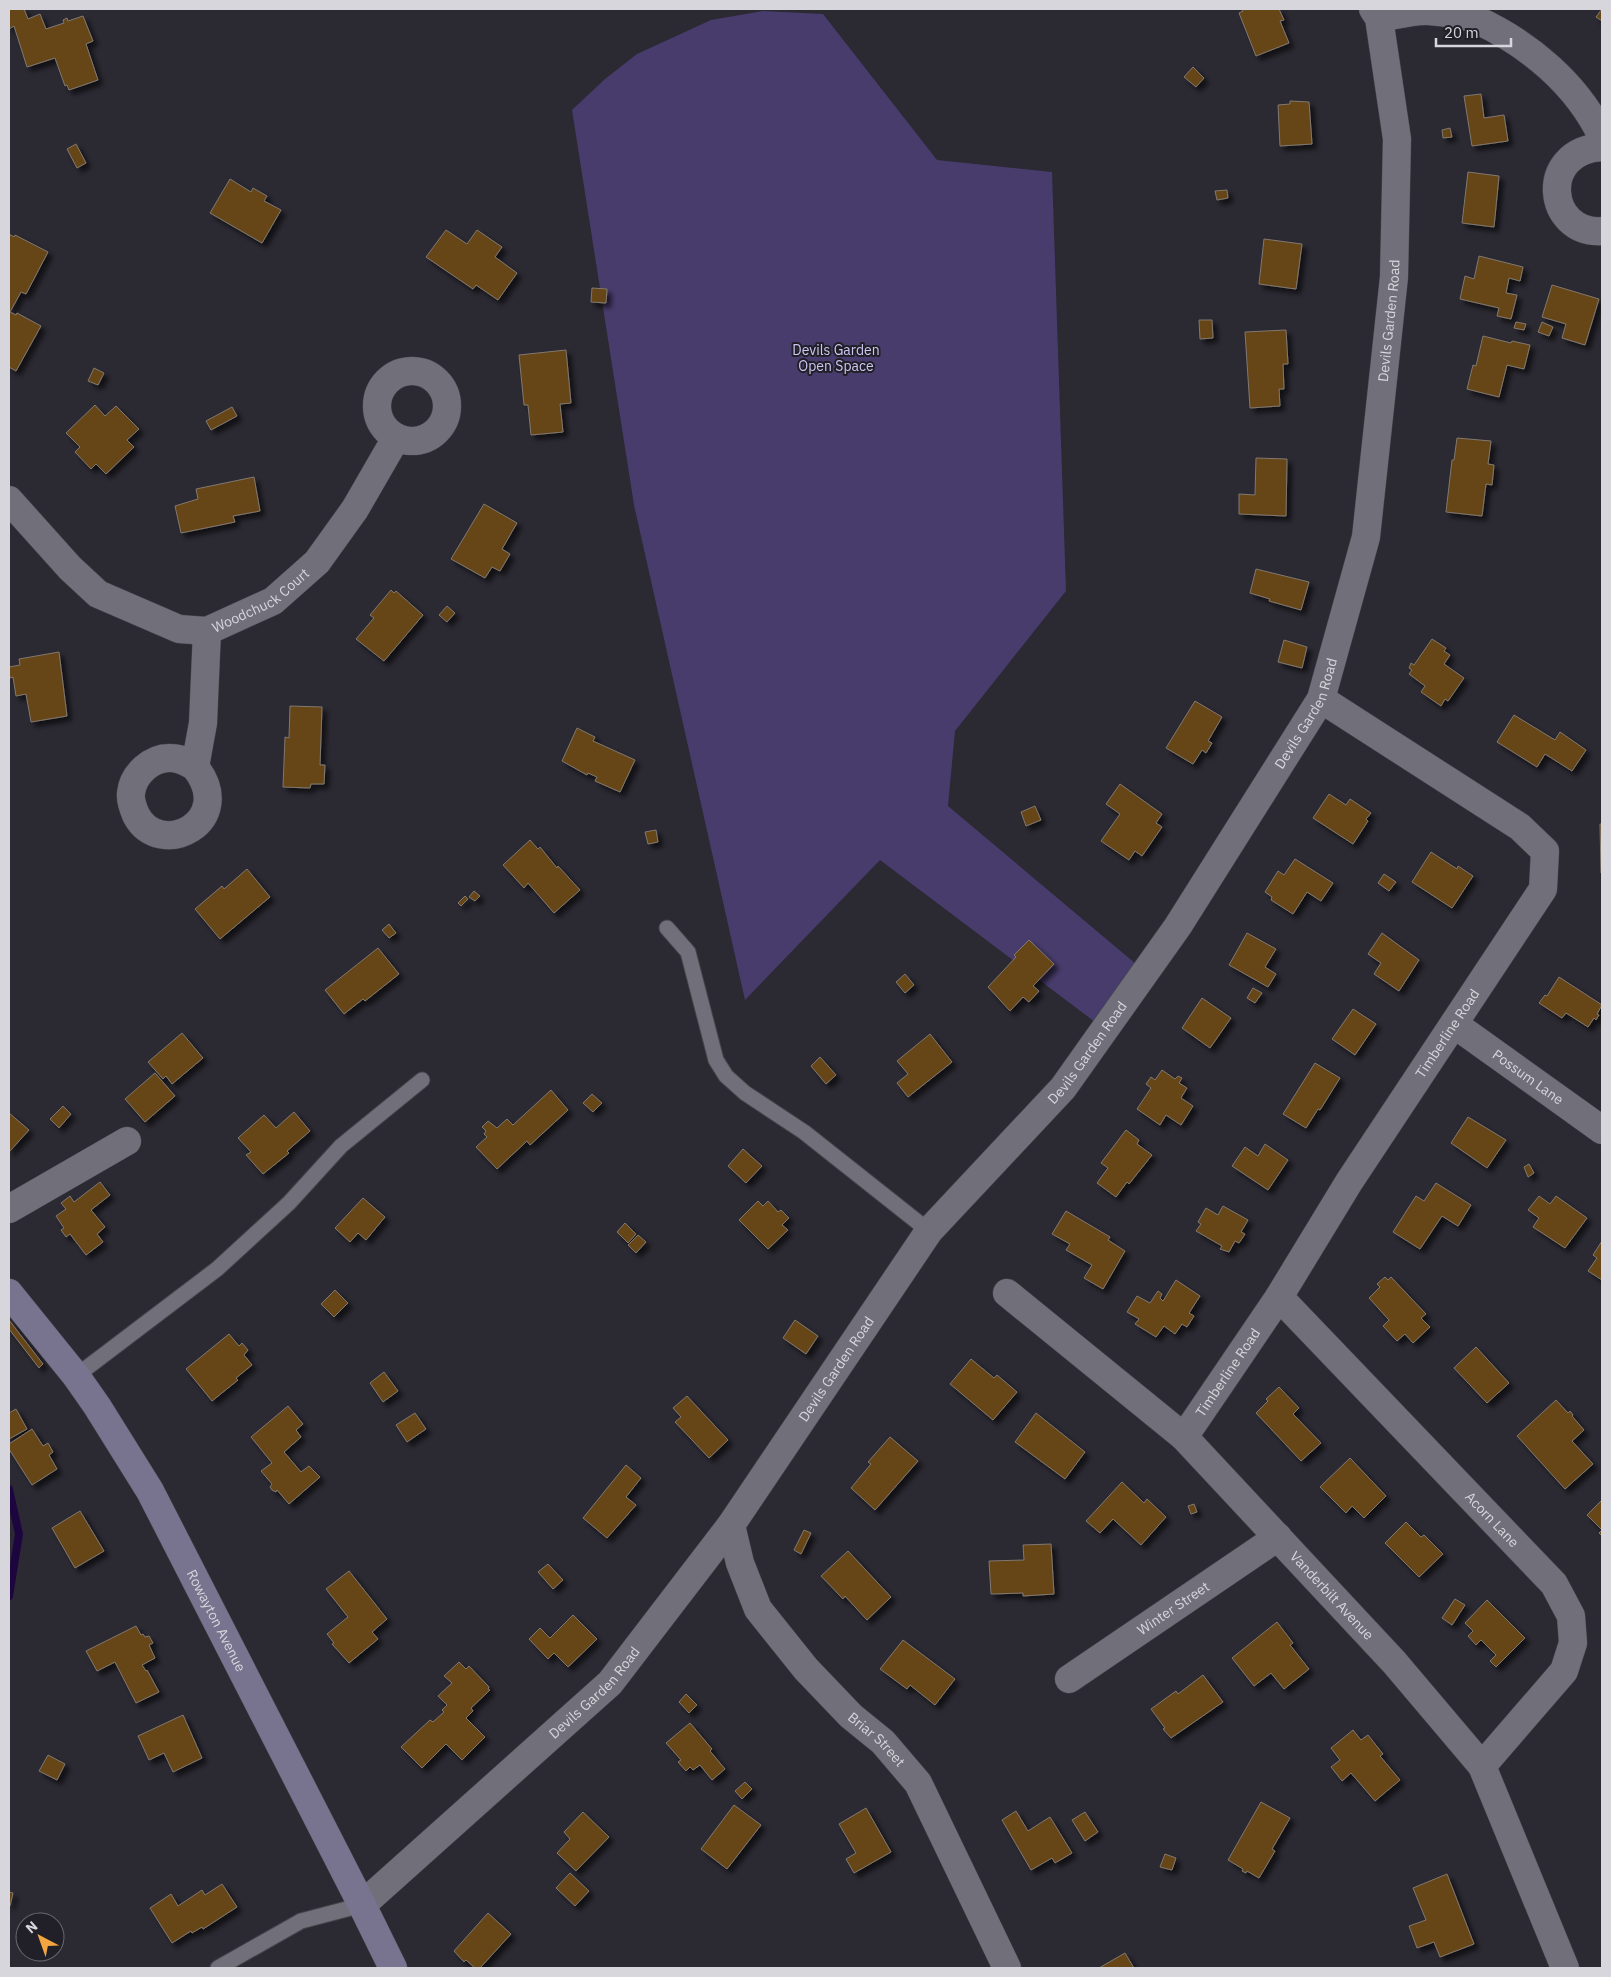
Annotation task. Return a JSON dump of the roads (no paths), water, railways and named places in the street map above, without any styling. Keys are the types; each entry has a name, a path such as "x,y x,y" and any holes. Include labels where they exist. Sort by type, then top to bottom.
{"street":[{"path":"1376,13 1427,11 1475,19 1519,44 1564,79 1592,115 1602,137"},
{"name":"Devils Garden Road","path":"362,1905 610,1683 731,1525 929,1231 1063,1088 1178,926 1320,699 1366,537 1394,277 1397,139 1376,13"},
{"path":"1602,147 1590,148 1578,153 1567,161 1560,172 1557,185 1560,204 1571,221 1582,228 1602,231"},
{"name":"Woodchuck Court","path":"9,500 70,568 98,594 179,629 207,631 273,601 318,562 355,509 396,438"},
{"path":"195,767 203,723 207,631"},
{"name":"Timberline Road","path":"1184,1437 1278,1297 1349,1182 1543,889 1544,851 1520,827 1320,699"},
{"name":"Possum Lane","path":"1454,1024 1602,1130"},
{"path":"9,1209 127,1140"},
{"name":"Rowayton Avenue","path":"9,1293 76,1376 150,1491 362,1905 392,1968"},
{"name":"Vanderbilt Avenue","path":"1007,1293 1184,1437 1394,1662 1482,1766 1565,1968"},
{"name":"Acorn Lane","path":"1278,1297 1554,1584 1571,1616 1573,1643 1564,1671 1482,1766"},
{"name":"Briar Street","path":"731,1525 740,1562 758,1609 806,1669 851,1716 883,1742 918,1783 1007,1968"},
{"name":"Winter Street","path":"1069,1679 1278,1537"}],"lane":[{"path":"667,928 688,952 716,1060 726,1076 745,1094 804,1132 929,1231"},
{"path":"76,1376 218,1269 289,1203 340,1146 422,1080"},
{"path":"218,1968 301,1921 362,1905"}],"waterway":[{"path":"9,1489 19,1534 9,1596"}],"park label":[{"name":"Devils Garden Open Space","path":"836,358"}]}
